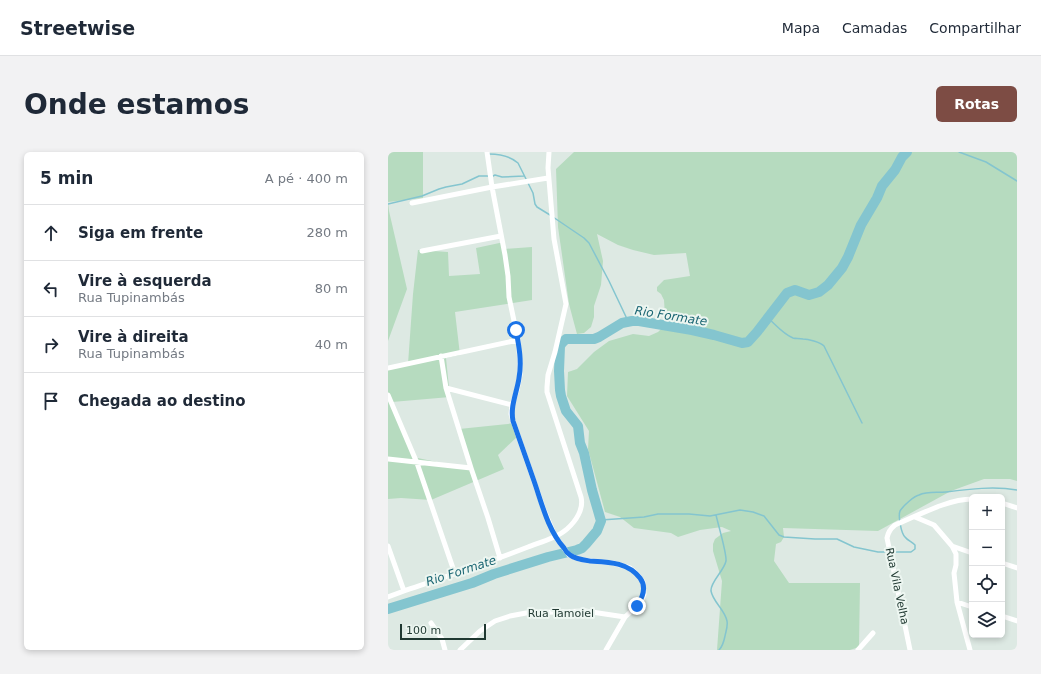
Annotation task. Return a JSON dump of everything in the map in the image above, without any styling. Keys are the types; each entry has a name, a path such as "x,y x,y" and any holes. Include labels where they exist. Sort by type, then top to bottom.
{"street":[{"path":"388,597 500,558 555,536 566,530 574,522 580,512 582,502 547,392 548,375 566,304 554,239 548,178 549,152"},
{"path":"488,153 492,186 508,276 509,297 518,340 520,361 520,376 512,404 511,414 544,510 555,536 570,555 582,560 613,563 630,568 643,582 644,594 642,600 625,617 606,650"},
{"path":"412,203 492,186 548,178"},
{"path":"422,251 501,236"},
{"path":"388,368 518,340"},
{"path":"442,356 446,388 500,558"},
{"path":"446,388 512,404"},
{"path":"388,395 417,463 454,574"},
{"path":"388,459 471,468"},
{"path":"915,517 950,503 969,499"},
{"path":"1005,504 1017,508"},
{"path":"915,517 934,525 952,546 956,554 954,572 957,602 970,650"},
{"name":"Rua Vila Velha","path":"910,650 887,538 888,532 895,525 915,517"},
{"path":"388,546 404,591"},
{"path":"952,546 969,552"},
{"path":"1005,564 1017,568"},
{"path":"957,602 969,606"},
{"name":"Rua Tamoiel","path":"460,650 480,631 495,622 510,616 526,613 585,611 625,617"},
{"path":"1005,617 1017,621"},
{"path":"431,623 442,639 445,650"},
{"path":"858,650 873,633"}],"green space":[{"path":"388,152 423,152 423,198 388,202"},
{"path":"574,152 1017,152 1017,481 1010,479 984,479 951,491 878,531 783,528 784,537 781,542 776,544 774,561 789,583 860,583 859,647 850,650 717,650 722,581 713,551 713,544 715,539 723,533 731,531 722,527 700,530 678,537 671,533 634,528 620,517 605,512 588,449 589,431 567,396 568,372 577,369 594,352 609,341 633,334 649,336 658,332 664,326 665,316 664,300 661,294 657,291 657,287 664,280 690,276 686,253 654,255 618,245 597,234 603,261 601,285 594,306 594,317 591,327 584,333 577,334 569,304 558,227 556,169"},
{"path":"388,202 407,289 388,341"},
{"path":"504,242 504,249 532,247 532,300 455,312 460,355 446,358 450,397 392,402 413,457 470,469 459,429 516,423 519,435 498,455 504,469 431,500 401,498 388,499 388,368 408,364 418,250 448,252 449,276 480,274 476,248"}],"waterway":[{"name":"Rio Formate","path":"388,609 472,583 494,574 548,557 577,550 582,548 597,531 601,521 592,490 584,453 580,443 578,426 566,411 560,390 560,346 566,339 594,339 622,323 639,321 692,330 742,343 748,342 787,293 795,290 809,295 819,292 828,285 842,268 861,225 877,198 882,186 907,152"},
{"path":"959,152 986,162 1017,181"},
{"path":"489,154 505,156 518,163 533,193 535,204 537,207 550,215"},
{"path":"388,204 422,196 446,187 462,184 479,176 489,176"},
{"path":"493,176 524,176"},
{"path":"553,217 589,243 628,321"},
{"path":"768,318 789,336 814,341 824,346 862,423"},
{"path":"601,520 644,517 658,514 710,516 740,510 753,512 764,516 779,535 784,537 837,539 854,547 878,552 911,552 915,549 915,545 907,539 902,532 899,513 914,497 925,493 973,489 1000,488 1017,490"},
{"path":"716,515 726,557 725,565 711,588 712,595 724,613 727,621 724,642 719,650"}],"route":[{"path":"516,330 520,361 520,376 512,404 511,414 544,510 555,536 570,555 576,558 613,563 630,568 643,582 644,587 642,600 637,606"}]}
